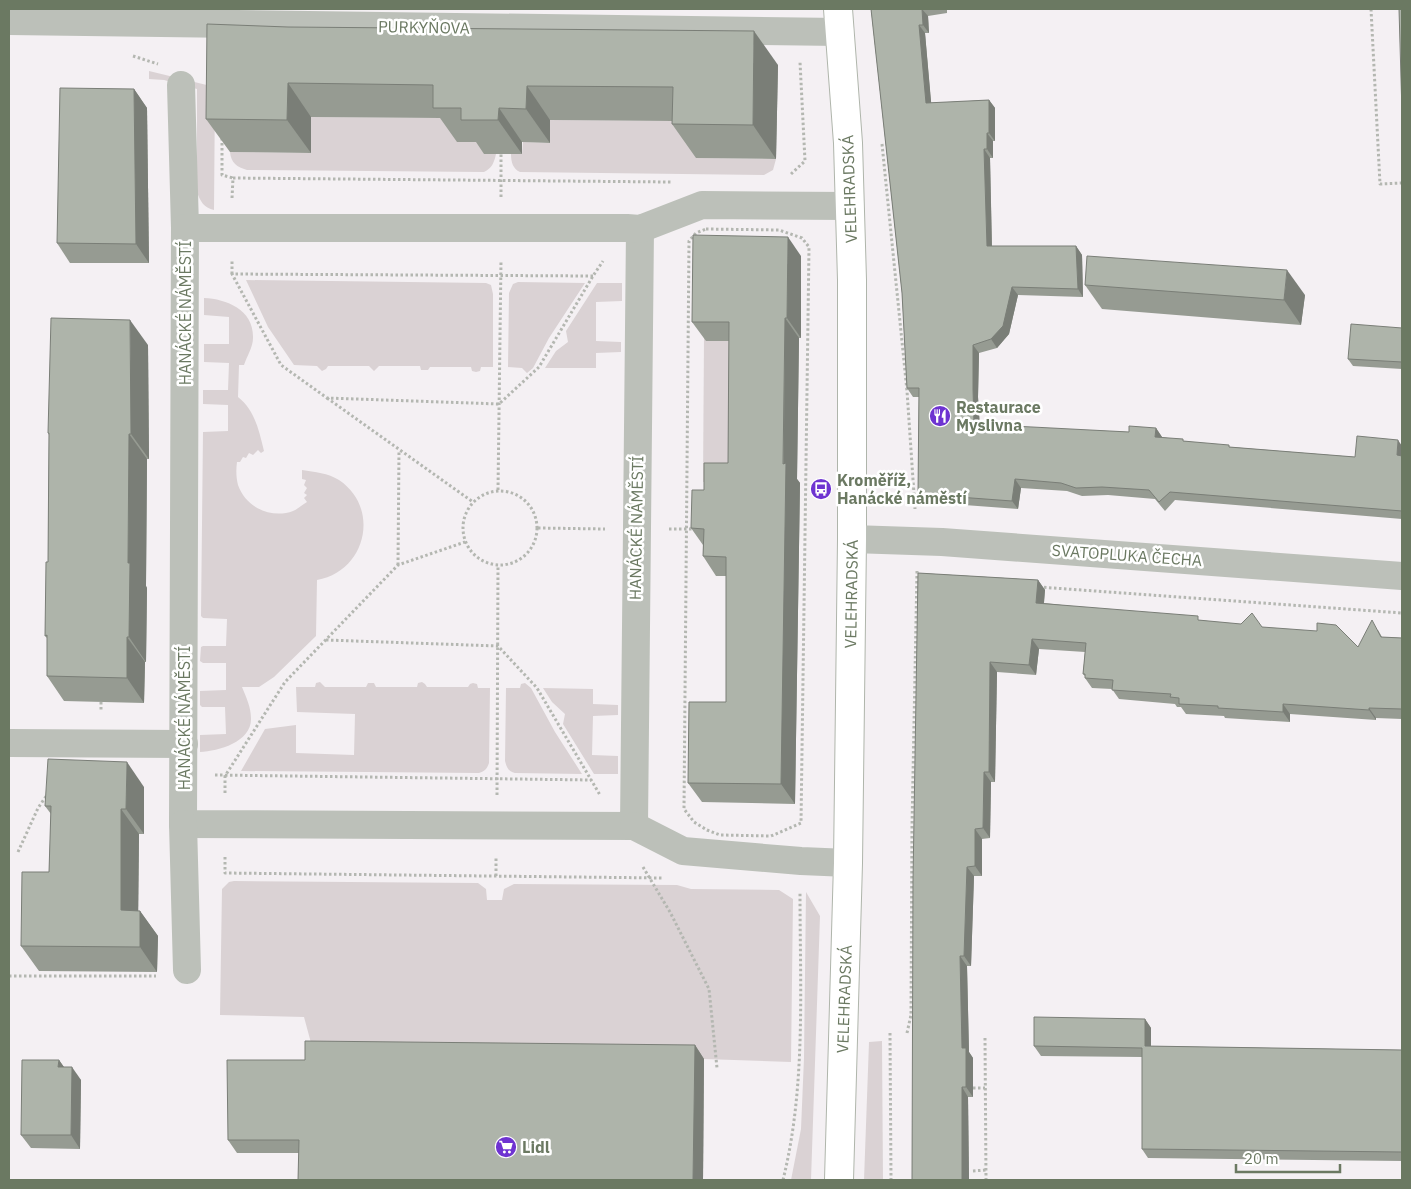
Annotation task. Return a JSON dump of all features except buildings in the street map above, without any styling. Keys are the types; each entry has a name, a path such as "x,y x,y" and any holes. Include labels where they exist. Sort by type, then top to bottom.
{"main road":[{"name":"VELEHRADSKÁ","path":"839,20 848,143 852,280 852,538 848,863 839,1180"}],"street":[{"name":"PURKYŇOVA","path":"9,21 170,16 609,19 799,32 839,20"},
{"path":"181,85 185,228"},
{"name":"HANÁCKÉ NÁMĚSTÍ","path":"187,967 183,824 185,228 633,229 702,205 780,218 850,206"},
{"name":"HANÁCKÉ NÁMĚSTÍ","path":"626,826 633,229"},
{"name":"SVATOPLUKA ČECHA","path":"852,538 952,542 1402,576"},
{"path":"9,742 184,744"},
{"path":"183,824 626,826 683,851 848,863"}],"path":[{"path":"1371,9 1380,184 1402,183"},
{"path":"780,218 782,182 805,161 799,32"},
{"path":"882,138 907,391 915,514"},
{"path":"498,490 501,154"},
{"path":"473,502 281,365 232,274 233,178 680,182"},
{"path":"656,190 662,182"},
{"path":"780,218 706,229 696,233 689,241 684,809 694,822 720,835 771,836 801,823"},
{"path":"780,218 809,247 799,1064 792,1144 783,1180"},
{"path":"327,398 499,404 539,367 593,276 633,229"},
{"path":"232,274 593,276"},
{"path":"398,565 399,450"},
{"path":"498,490 510,491 531,505 536,516 538,528 536,540 530,551 521,559 510,564 498,565 484,562 472,554 465,542 462,527 465,513 473,502 484,493 498,490"},
{"path":"538,528 613,529"},
{"path":"662,529 696,529"},
{"path":"465,542 398,565 285,682 225,776 225,873 666,878"},
{"path":"496,876 498,565"},
{"path":"907,1033 911,1015 912,828 917,568"},
{"path":"917,577 926,578"},
{"path":"1034,586 1402,613"},
{"path":"325,640 498,646 537,688 591,780 626,826 649,878 670,912 709,989 717,1068"},
{"path":"225,776 591,780"},
{"path":"18,852 38,808 48,794"},
{"path":"793,890 800,894"},
{"path":"9,976 166,976 187,967"},
{"path":"890,1033 891,1180"},
{"path":"985,1038 986,1180"},
{"path":"973,1088 985,1088"},
{"path":"973,1171 986,1170"}],"shaded area":[{"path":"149,71 215,87 214,210 203,204 197,192 197,89 164,80 149,79"},
{"path":"311,117 457,118 484,142 484,154 496,154 492,165 484,172 247,170 233,162 230,152 310,153"},
{"path":"550,120 696,121 696,158 776,159 773,170 764,175 518,171 513,165 511,154 522,154 523,142 550,143"},
{"path":"246,280 486,283 491,285 493,294 493,367 481,367 480,371 476,372 472,371 471,367 430,367 428,370 421,370 420,366 379,366 374,371 369,366 328,366 322,371 317,366 294,365 268,327"},
{"path":"518,282 585,283 549,338 533,368 527,373 522,368 508,367 509,293 513,284"},
{"path":"597,283 622,283 622,301 596,302 596,341 621,342 621,352 596,353 596,368 545,368 556,351 568,342 566,331"},
{"path":"204,298 221,301 238,308 249,320 252,328 253,341 251,348 244,365 239,365 238,397 249,408 258,429 264,451 261,453 258,450 253,455 249,453 246,458 243,457 240,462 237,462 237,479 242,493 247,500 261,510 277,514 285,513 295,510 307,502 304,498 307,495 304,493 307,488 304,485 306,480 302,479 302,470 321,473 339,480 352,492 360,506 363,522 362,538 357,552 347,565 334,575 317,580 316,636 274,677 259,687 242,687 248,702 251,718 250,726 240,739 233,744 216,750 200,752 200,735 226,734 225,707 202,707 200,705 200,691 226,690 226,663 203,663 200,661 201,647 226,646 227,619 203,618 201,616 203,432 228,431 228,405 203,404 203,390 228,390 229,363 204,362 204,344 229,344 229,317 204,315"},
{"path":"704,336 743,341 741,483 703,482"},
{"path":"320,682 325,687 366,687 368,683 374,683 376,687 417,687 418,683 422,682 427,687 468,687 473,683 477,684 478,688 490,688 489,763 484,771 479,773 241,771 265,729 296,725 296,753 354,755 355,714 297,712 296,687 315,687 316,683"},
{"path":"525,683 531,688 555,732 582,774 515,773 508,769 505,761 506,688 520,688 521,684"},
{"path":"543,688 593,689 593,704 618,705 618,715 593,716 592,755 618,756 618,774 594,774 563,724 565,714 552,702"},
{"path":"229,882 478,883 486,889 487,900 502,900 504,889 514,884 677,885 691,889 779,890 793,899 791,1062 704,1059 314,1054 304,1017 220,1015 222,889"},
{"path":"806,892 820,916 811,1180 791,1180 801,1129 804,1058"},
{"path":"882,1041 883,1180 864,1180 869,1042"}],"place":[{"name":"Restaurace Myslivna","path":"940,416"},
{"name":"Kroměříž, Hanácké náměstí","path":"821,489"},
{"name":"Lidl","path":"506,1147"}]}
